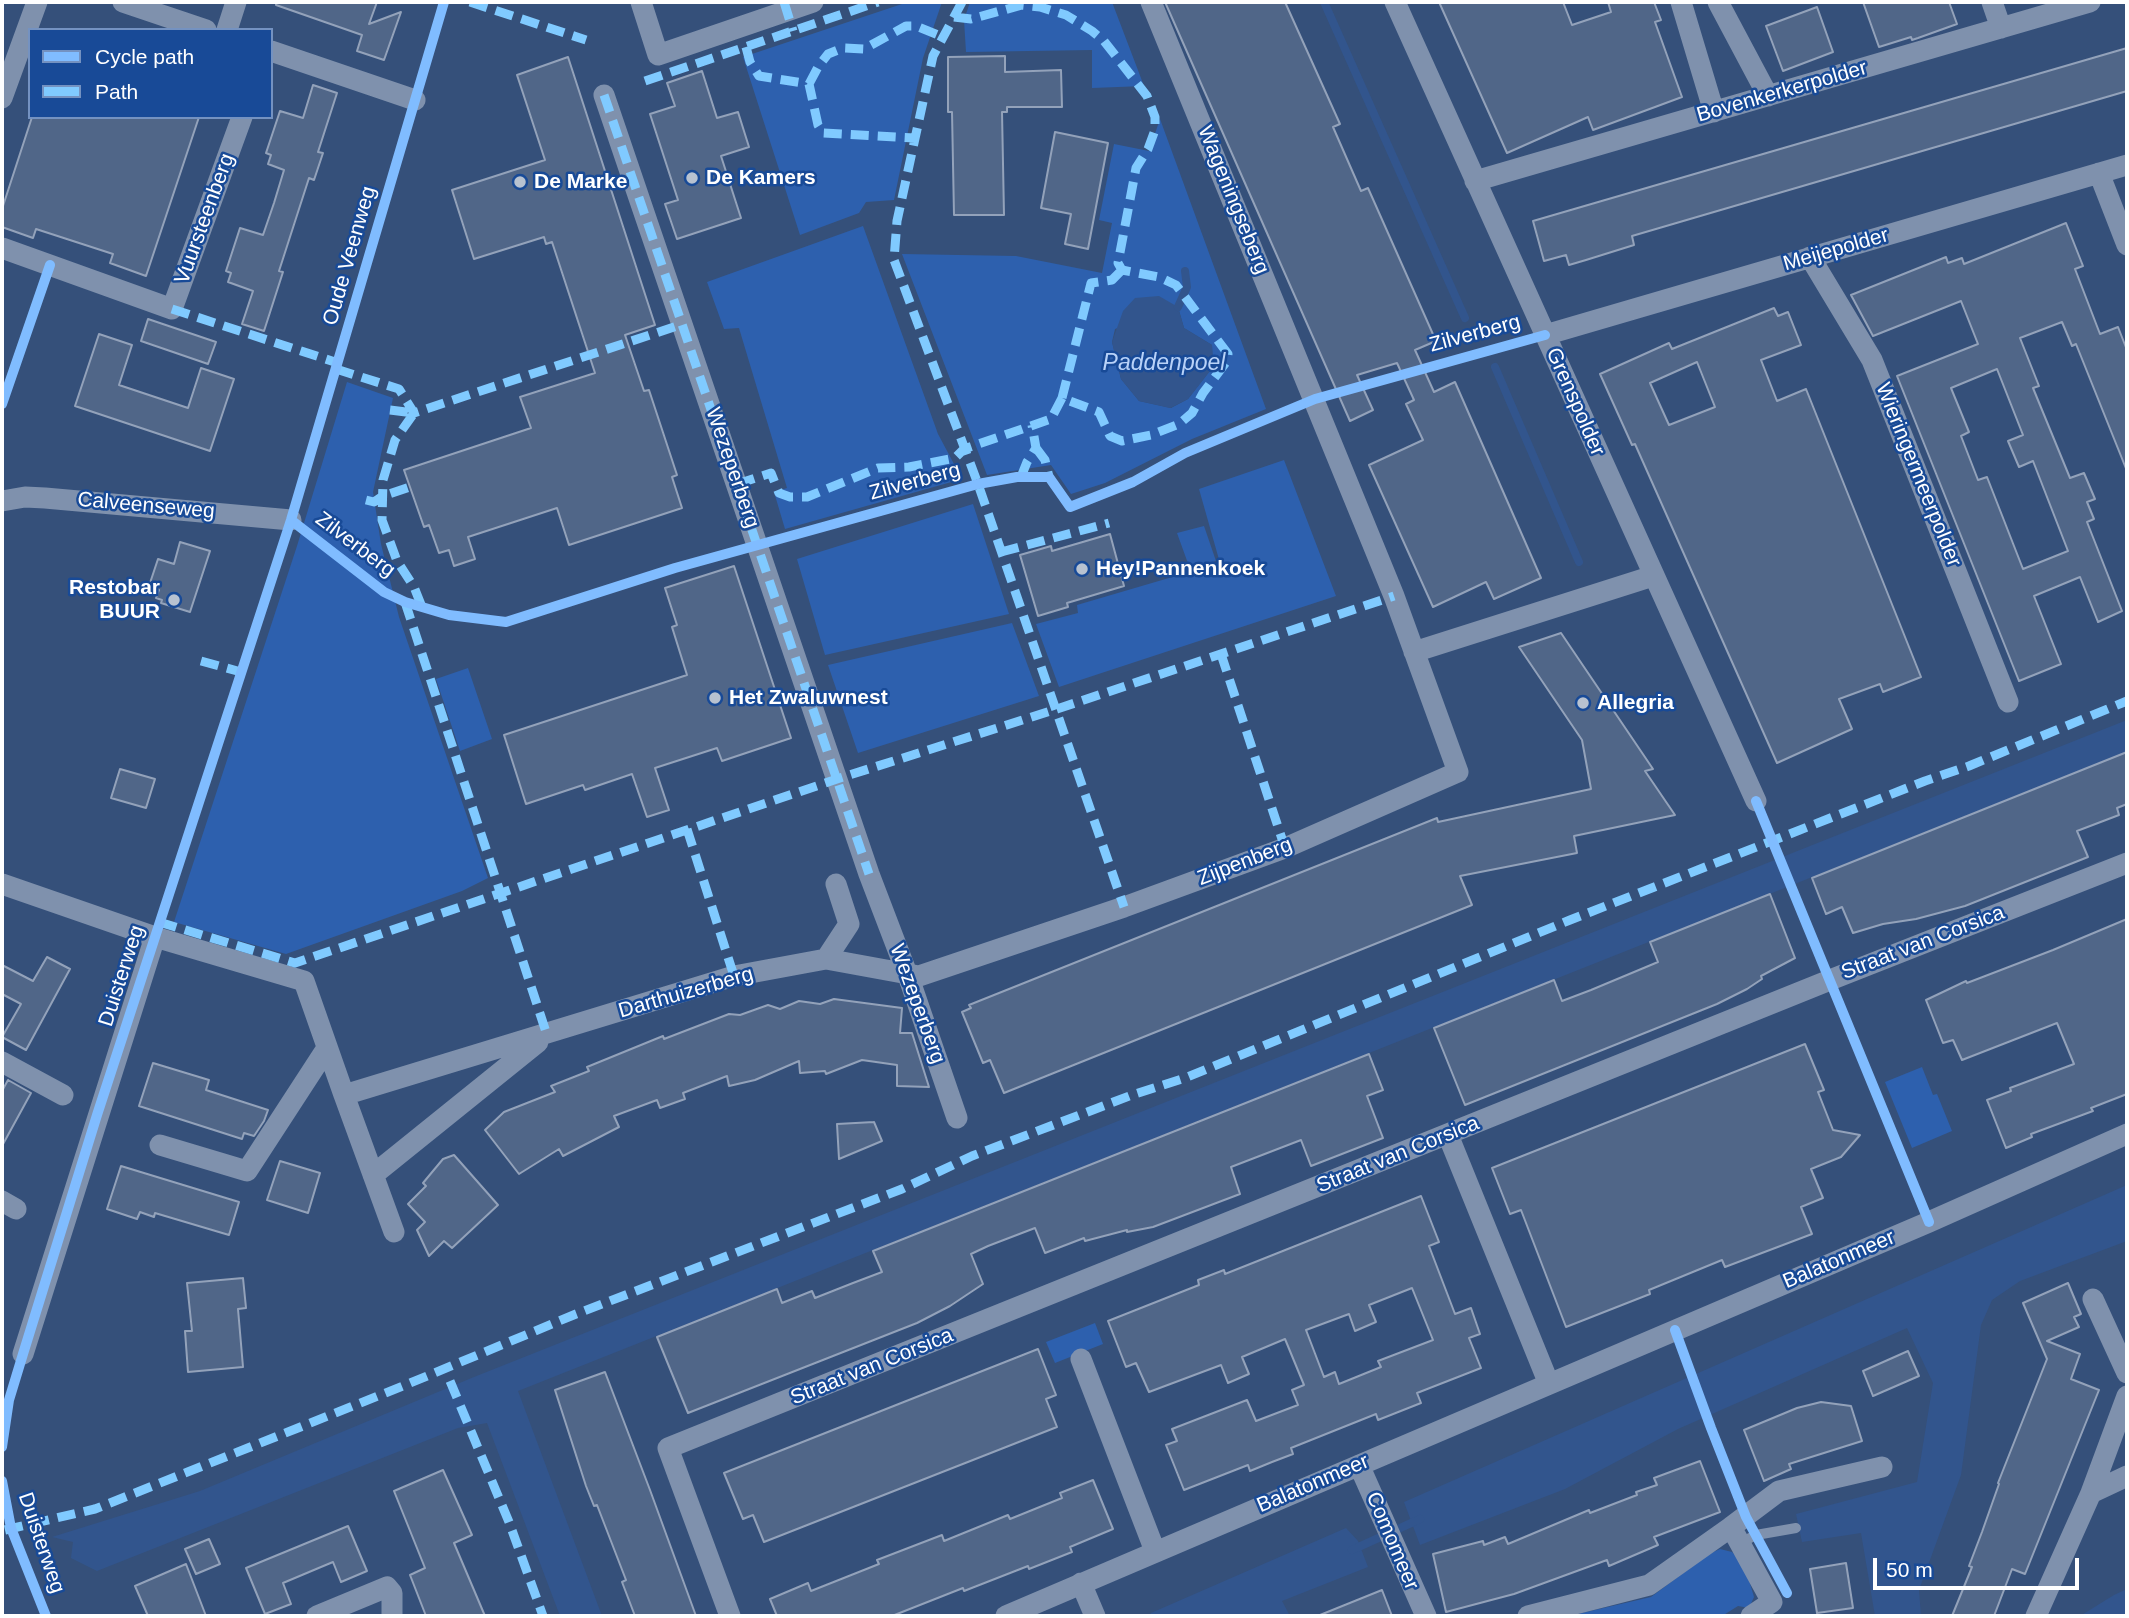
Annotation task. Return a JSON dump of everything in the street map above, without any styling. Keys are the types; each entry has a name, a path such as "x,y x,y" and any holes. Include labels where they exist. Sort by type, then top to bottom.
{"street":[{"path":"2,98 37,2"},
{"path":"123,2 200,28"},
{"path":"228,28 236,2"},
{"path":"641,2 658,55 813,2"},
{"name":"Wageningseberg","path":"1151,2 1315,399"},
{"name":"Grenspolder","path":"1395,2 1756,801"},
{"path":"1681,2 1714,112"},
{"path":"1718,2 1768,96"},
{"path":"1992,2 2001,27"},
{"name":"Bovenkerkerpolder","path":"1475,181 2090,2"},
{"path":"273,52 415,100"},
{"name":"Wezeperberg","path":"604,95 869,874 957,1118"},
{"name":"Vuursteenberg","path":"2,247 172,309 241,119"},
{"name":"Meijepolder","path":"1545,335 2127,165"},
{"path":"2099,173 2127,245"},
{"name":"Wieringermeerpolder","path":"1810,257 1872,360 2008,702"},
{"name":"Zijpenberg","path":"907,974 919,975 932,971 1260,858 1458,772 1315,399"},
{"name":"Calveenseweg","path":"2,500 45,498 291,520"},
{"path":"1414,652 1653,576"},
{"name":"Straat van Corsica","path":"730,1616 668,1448 2127,863"},
{"path":"2,884 155,937 304,981 394,1232"},
{"path":"826,959 849,924 836,884"},
{"name":"Duisterweg","path":"23,1354 155,937"},
{"name":"Darthuizerberg","path":"344,1095 734,976 826,959 907,974"},
{"name":"Darthuizerberg","path":"373,1175 547,1035"},
{"path":"160,1145 247,1171 327,1048"},
{"path":"2,1062 63,1095"},
{"name":"Balatonmeer","path":"1006,1616 1929,1222 2127,1134"},
{"path":"1448,1135 1549,1384"},
{"path":"2093,1299 2127,1373"},
{"path":"1081,1359 1155,1551"},
{"path":"2036,1616 2091,1493 2127,1396"},
{"name":"Comomeer","path":"1360,1465 1426,1616"},
{"path":"1528,1616 1649,1585 1735,1535 1779,1491 1882,1467"},
{"path":"2091,1493 2127,1476"},
{"path":"1735,1535 1772,1602 1751,1616"},
{"path":"1081,1583 1095,1616"},
{"path":"317,1616 387,1587 392,1593 392,1616"}],"lane":[{"path":"1735,1535 1756,1535 1796,1528"}],"shaded area":[{"path":"908,2 942,2 923,58 894,200 866,202 859,213 800,235 743,57"},
{"path":"970,2 1112,2 1144,86 1092,88 1092,50 966,52 964,20"},
{"path":"1160,119 1266,409 1192,439 1105,483 1071,494 1051,465 987,475 902,254 1016,256 1102,273 1112,223 1099,220 1114,144 1149,151","holes":["1178,307 1184,328 1212,345 1213,367 1188,399 1171,408 1139,401 1121,379 1112,342 1115,329"]},
{"path":"863,226 938,434 962,479 785,529 774,492 787,488 739,328 724,329 707,282"},
{"path":"347,382 393,398 373,492 381,544 399,617 488,878 462,891 286,954 174,922 297,546"},
{"path":"1284,460 1336,596 1059,687 1036,624 1078,613 1077,605 1220,563 1199,489"},
{"path":"973,504 1009,614 825,655 797,559"},
{"path":"1204,526 1216,561 1190,569 1177,533"},
{"path":"1012,623 1039,696 858,753 828,665"},
{"path":"468,668 492,739 460,751 436,679"},
{"path":"1922,1067 1933,1095 1937,1094 1952,1131 1912,1148 1885,1082"},
{"path":"1095,1323 1103,1344 1055,1363 1046,1342"},
{"path":"1720,1549 1732,1552 1744,1563 1754,1597 1749,1608 1738,1606 1722,1616 1569,1616 1651,1597 1709,1554"}],"water":[{"name":"Paddenpoel","path":"1159,296 1178,307 1184,328 1212,345 1213,367 1188,399 1170,408 1139,401 1121,379 1112,342 1123,311 1135,298"},
{"path":"2127,720 2127,752 518,1391 602,1616 560,1616 487,1423 458,1428 97,1571 71,1558 73,1542 52,1537 200,1491 474,1377"},
{"path":"2127,1185 2127,1241 2020,1281 1992,1300 1981,1325 1961,1475 1919,1590 1921,1616 1875,1616 1861,1533 1802,1542 1796,1514 1917,1482 1933,1383 1907,1328 1678,1429 1565,1489 1420,1545 1404,1502"},
{"path":"1346,1528 1358,1541 1368,1567 1282,1601 1290,1616 1149,1616 1151,1613"},
{"path":"2127,1589 2127,1616 2080,1616 2114,1595"}],"building":[{"path":"276,2 377,2 369,24 401,12 384,60 357,51 362,35 276,5"},
{"path":"1165,2 1285,2 1340,124 1333,127 1361,191 1368,188 1436,341 1415,350 1434,392 1455,382 1541,578 1494,599 1486,582 1433,607 1369,465 1423,440 1406,404 1414,400 1397,363 1357,375 1373,410 1350,421"},
{"path":"1439,2 1563,2 1572,25 1611,12 1608,2 1654,2 1661,20 1655,22 1682,97 1593,130 1588,117 1507,153"},
{"path":"1863,2 1949,2 1957,24 1912,40 1911,37 1879,47"},
{"path":"1817,7 1833,52 1783,71 1766,26"},
{"path":"2127,48 2127,91 1632,236 1634,245 1569,265 1566,255 1544,261 1533,221"},
{"path":"1005,56 1005,72 1061,70 1062,107 1007,107 1007,112 1002,112 1004,215 954,215 948,57"},
{"path":"568,57 655,325 625,335 644,391 649,390 677,475 672,477 682,508 569,545 557,508 468,537 475,559 454,566 449,550 439,553 429,525 424,527 404,470 531,428 520,397 595,373 552,242 546,244 544,237 474,259 452,190 545,160 517,75"},
{"path":"702,71 717,118 738,112 749,147 721,156 741,218 677,239 665,204 678,200 650,114 675,106 667,83"},
{"path":"313,85 337,93 318,152 323,153 314,180 309,178 279,271 283,272 264,331 242,324 253,291 228,282 231,273 226,271 240,228 263,235 274,203 284,170 268,164 271,155 266,153 280,111 303,118"},
{"path":"31,119 198,119 146,276 110,263 113,254 36,229 33,238 2,227 2,209"},
{"path":"1055,132 1108,143 1088,249 1065,244 1071,214 1041,208"},
{"path":"2066,223 2083,266 2075,269 2100,334 2118,327 2127,350 2127,471 2076,344 2072,346 2062,322 2020,338 2039,386 2033,388 2070,478 2084,473 2095,499 2087,502 2094,519 2087,522 2122,611 2098,622 2080,577 2034,596 2061,664 2019,681 1897,376 1978,344 1961,301 1873,336 1851,295 1946,257 1948,263 1962,258 1964,264","holes":["1997,369 2023,435 2008,441 2019,467 2033,461 2068,551 2023,569 1987,477 1978,480 1961,436 1969,432 1951,388"]},
{"path":"1774,308 1778,316 1788,312 1801,345 1761,360 1777,401 1806,389 1921,677 1883,692 1880,684 1839,699 1852,729 1777,763 1635,444 1632,445 1600,374 1669,343 1672,349","holes":["1697,362 1715,407 1669,425 1650,383"]},
{"path":"148,319 216,342 208,364 141,341"},
{"path":"99,334 132,345 119,385 188,408 201,368 234,379 210,451 75,406"},
{"path":"1110,534 1124,586 1067,603 1068,607 1038,616 1020,555 1051,546 1052,551"},
{"path":"180,542 210,551 190,612 161,603 162,600 156,598 159,590 149,586 158,559 174,564"},
{"path":"734,566 791,738 722,761 717,748 655,768 669,810 647,817 632,774 585,790 583,785 526,804 504,735 687,675 672,627 677,625 665,588"},
{"path":"1561,633 1653,769 1645,771 1675,815 1574,836 1577,853 1460,876 1472,905 1004,1093 990,1060 983,1063 962,1012 971,1008 969,1005 1437,818 1438,822 1591,789 1582,740 1519,647"},
{"path":"2127,752 2127,804 2117,808 2119,815 2077,831 2088,857 1965,906 1853,933 1842,907 1826,914 1812,878"},
{"path":"120,769 155,779 146,808 111,798"},
{"path":"1770,894 1795,958 1761,976 1762,979 1747,989 1717,1004 1465,1105 1434,1028 1554,980 1562,1001 1591,990 1658,962 1650,942"},
{"path":"2127,919 2127,1094 2091,1108 2093,1111 2031,1134 2032,1137 2006,1148 1987,1100 2011,1091 2010,1088 2074,1064 2057,1023 1962,1060 1953,1040 1943,1043 1926,1000 1966,981 1967,983 2053,950"},
{"path":"47,957 70,969 26,1050 2,1037 21,1004 2,994 2,965 33,981"},
{"path":"834,999 902,1008 900,1033 912,1033 929,1087 897,1086 897,1065 862,1060 826,1074 825,1071 800,1073 799,1061 755,1080 729,1086 727,1076 683,1093 685,1099 660,1108 657,1100 614,1116 619,1127 563,1156 559,1149 519,1174 485,1130 504,1112 555,1092 551,1086 589,1071 587,1067 663,1036 664,1039 729,1014 740,1015 768,1005 780,1009 799,1001 820,1004"},
{"path":"1805,1044 1824,1090 1818,1092 1833,1130 1860,1135 1841,1157 1811,1169 1823,1198 1801,1207 1812,1234 1725,1267 1722,1260 1649,1290 1650,1294 1566,1327 1521,1210 1510,1214 1492,1168"},
{"path":"1369,1054 1383,1090 1367,1096 1383,1138 1311,1166 1301,1140 1231,1167 1240,1194 1153,1227 1127,1230 1085,1241 1084,1238 1045,1253 1035,1228 988,1246 971,1254 983,1284 950,1306 917,1323 688,1413 657,1337 777,1289 782,1303 812,1291 815,1298 882,1272 873,1251"},
{"path":"153,1063 209,1080 206,1090 268,1110 264,1121 254,1136 244,1133 242,1139 139,1106"},
{"path":"8,1080 31,1093 2,1146 2,1091"},
{"path":"874,1122 882,1141 839,1159 837,1124"},
{"path":"454,1155 498,1205 452,1248 444,1241 429,1256 417,1230 425,1222 408,1204 426,1186 423,1183 443,1159"},
{"path":"280,1161 320,1173 308,1213 267,1200"},
{"path":"121,1166 239,1202 229,1235 155,1213 154,1217 140,1212 137,1219 107,1209"},
{"path":"1421,1196 1439,1242 1429,1246 1455,1314 1471,1308 1480,1334 1469,1338 1481,1368 1417,1393 1421,1403 1378,1420 1376,1414 1291,1448 1293,1454 1250,1471 1248,1465 1184,1490 1166,1445 1177,1441 1172,1429 1247,1400 1256,1421 1298,1405 1292,1390 1304,1385 1285,1339 1242,1357 1249,1374 1228,1383 1221,1365 1149,1392 1136,1363 1126,1367 1108,1321 1199,1285 1198,1280 1224,1270 1225,1274","holes":["1412,1288 1433,1340 1378,1361 1381,1367 1339,1384 1335,1372 1324,1377 1306,1330 1349,1314 1355,1331 1376,1322 1369,1305"]},
{"path":"243,1278 246,1308 238,1309 243,1367 188,1372 185,1331 192,1331 187,1283"},
{"path":"2068,1283 2081,1314 2074,1317 2079,1327 2047,1341 2080,1354 2071,1379 2099,1390 2025,1574 2012,1569 1994,1616 1952,1616 1972,1567 1969,1566 1998,1483 2047,1359 2023,1303"},
{"path":"1038,1349 1056,1395 1046,1399 1057,1427 764,1542 753,1515 743,1519 724,1473"},
{"path":"1908,1351 1919,1376 1873,1396 1863,1371"},
{"path":"605,1372 696,1616 635,1616 622,1582 626,1580 597,1505 594,1506 586,1486 555,1390"},
{"path":"1821,1402 1851,1406 1862,1441 1789,1464 1791,1469 1764,1481 1744,1430 1797,1408"},
{"path":"1700,1461 1720,1512 1654,1537 1658,1545 1609,1566 1607,1560 1514,1594 1446,1612 1433,1554 1483,1541 1484,1545 1505,1537 1508,1544 1589,1510 1590,1513 1637,1495 1636,1492 1657,1485 1654,1478"},
{"path":"443,1470 472,1535 454,1543 485,1616 426,1616 410,1575 425,1568 394,1491"},
{"path":"1093,1480 1113,1529 1070,1547 1072,1552 1029,1569 1028,1566 964,1591 963,1588 892,1616 777,1616 770,1599 808,1583 811,1591 879,1564 877,1560 942,1535 944,1541 1008,1515 1010,1519 1062,1498 1060,1493"},
{"path":"348,1526 367,1571 341,1582 333,1562 283,1583 291,1604 265,1614 246,1568"},
{"path":"209,1539 220,1564 196,1574 185,1549"},
{"path":"1846,1563 1853,1608 1817,1613 1810,1569"},
{"path":"186,1564 206,1616 148,1616 135,1586"},
{"path":"1382,1590 1392,1616 1320,1616 1320,1615"}],"waterway":[{"path":"1324,2 1465,318"},
{"path":"1178,307 1187,287 1185,271"},
{"path":"1495,367 1579,562"},
{"path":"1352,1550 1420,1519"}],"marked path":[{"path":"470,2 586,40"},
{"path":"784,2 793,31"},
{"path":"645,81 878,2"},
{"path":"962,2 933,56 897,221 894,260 978,484 1124,907"},
{"path":"737,484 771,473 779,493 790,497 807,497 878,468 909,467 955,458 964,449 1051,419 1062,398 1099,412 1110,436 1122,441 1151,435 1179,424 1192,413 1227,361 1228,354 1176,285 1159,277 1122,270 1118,263 1136,168 1148,149 1155,130 1155,117 1147,96 1104,41 1066,15 1040,7 1022,5 971,19 954,17"},
{"path":"809,84 828,54 843,48 864,49 906,26 916,26 943,37"},
{"path":"746,47 750,62 759,76 809,84 818,125 823,133 915,138"},
{"path":"604,95 869,874"},
{"path":"1062,398 1091,283 1112,280 1122,270"},
{"path":"172,309 338,363"},
{"path":"336,369 399,389 414,413 683,324"},
{"path":"390,410 414,413 395,440 383,480 382,520 397,561 414,587 422,607"},
{"path":"1021,477 1036,448 1032,425"},
{"path":"1036,448 1045,460 1049,477"},
{"path":"366,500 374,502 410,487"},
{"path":"1001,552 1109,523"},
{"path":"159,922 295,963 837,779 1057,709 1394,596"},
{"path":"405,602 547,1035"},
{"path":"1221,654 1285,848"},
{"path":"201,661 241,672"},
{"path":"5,1530 95,1509 576,1314 902,1189 972,1156 1132,1095 1185,1078 1570,920 1969,766 2127,701"},
{"path":"687,829 734,976"},
{"path":"450,1381 509,1522 543,1616"}],"cycle path":[{"name":"Oude Veenweg","path":"2,1447 9,1400 23,1354 97,1115 291,520 444,2"},
{"path":"2,404 50,265"},
{"name":"Zilverberg","path":"291,520 384,592 405,602 449,615 506,622 675,568 978,484 1017,477 1049,477 1070,507 1133,482 1185,453 1315,399 1545,335"},
{"path":"1756,801 1929,1222"},
{"path":"1675,1330 1746,1517 1787,1593"},
{"path":"2,1481 11,1528 46,1616"}],"place":[{"name":"De Kamers","path":"692,178"},
{"name":"De Marke","path":"520,182"},
{"name":"Hey!Pannenkoek","path":"1082,569"},
{"name":"Restobar BUUR","path":"174,600"},
{"name":"Het Zwaluwnest","path":"715,698"},
{"name":"Allegria","path":"1583,703"}]}
